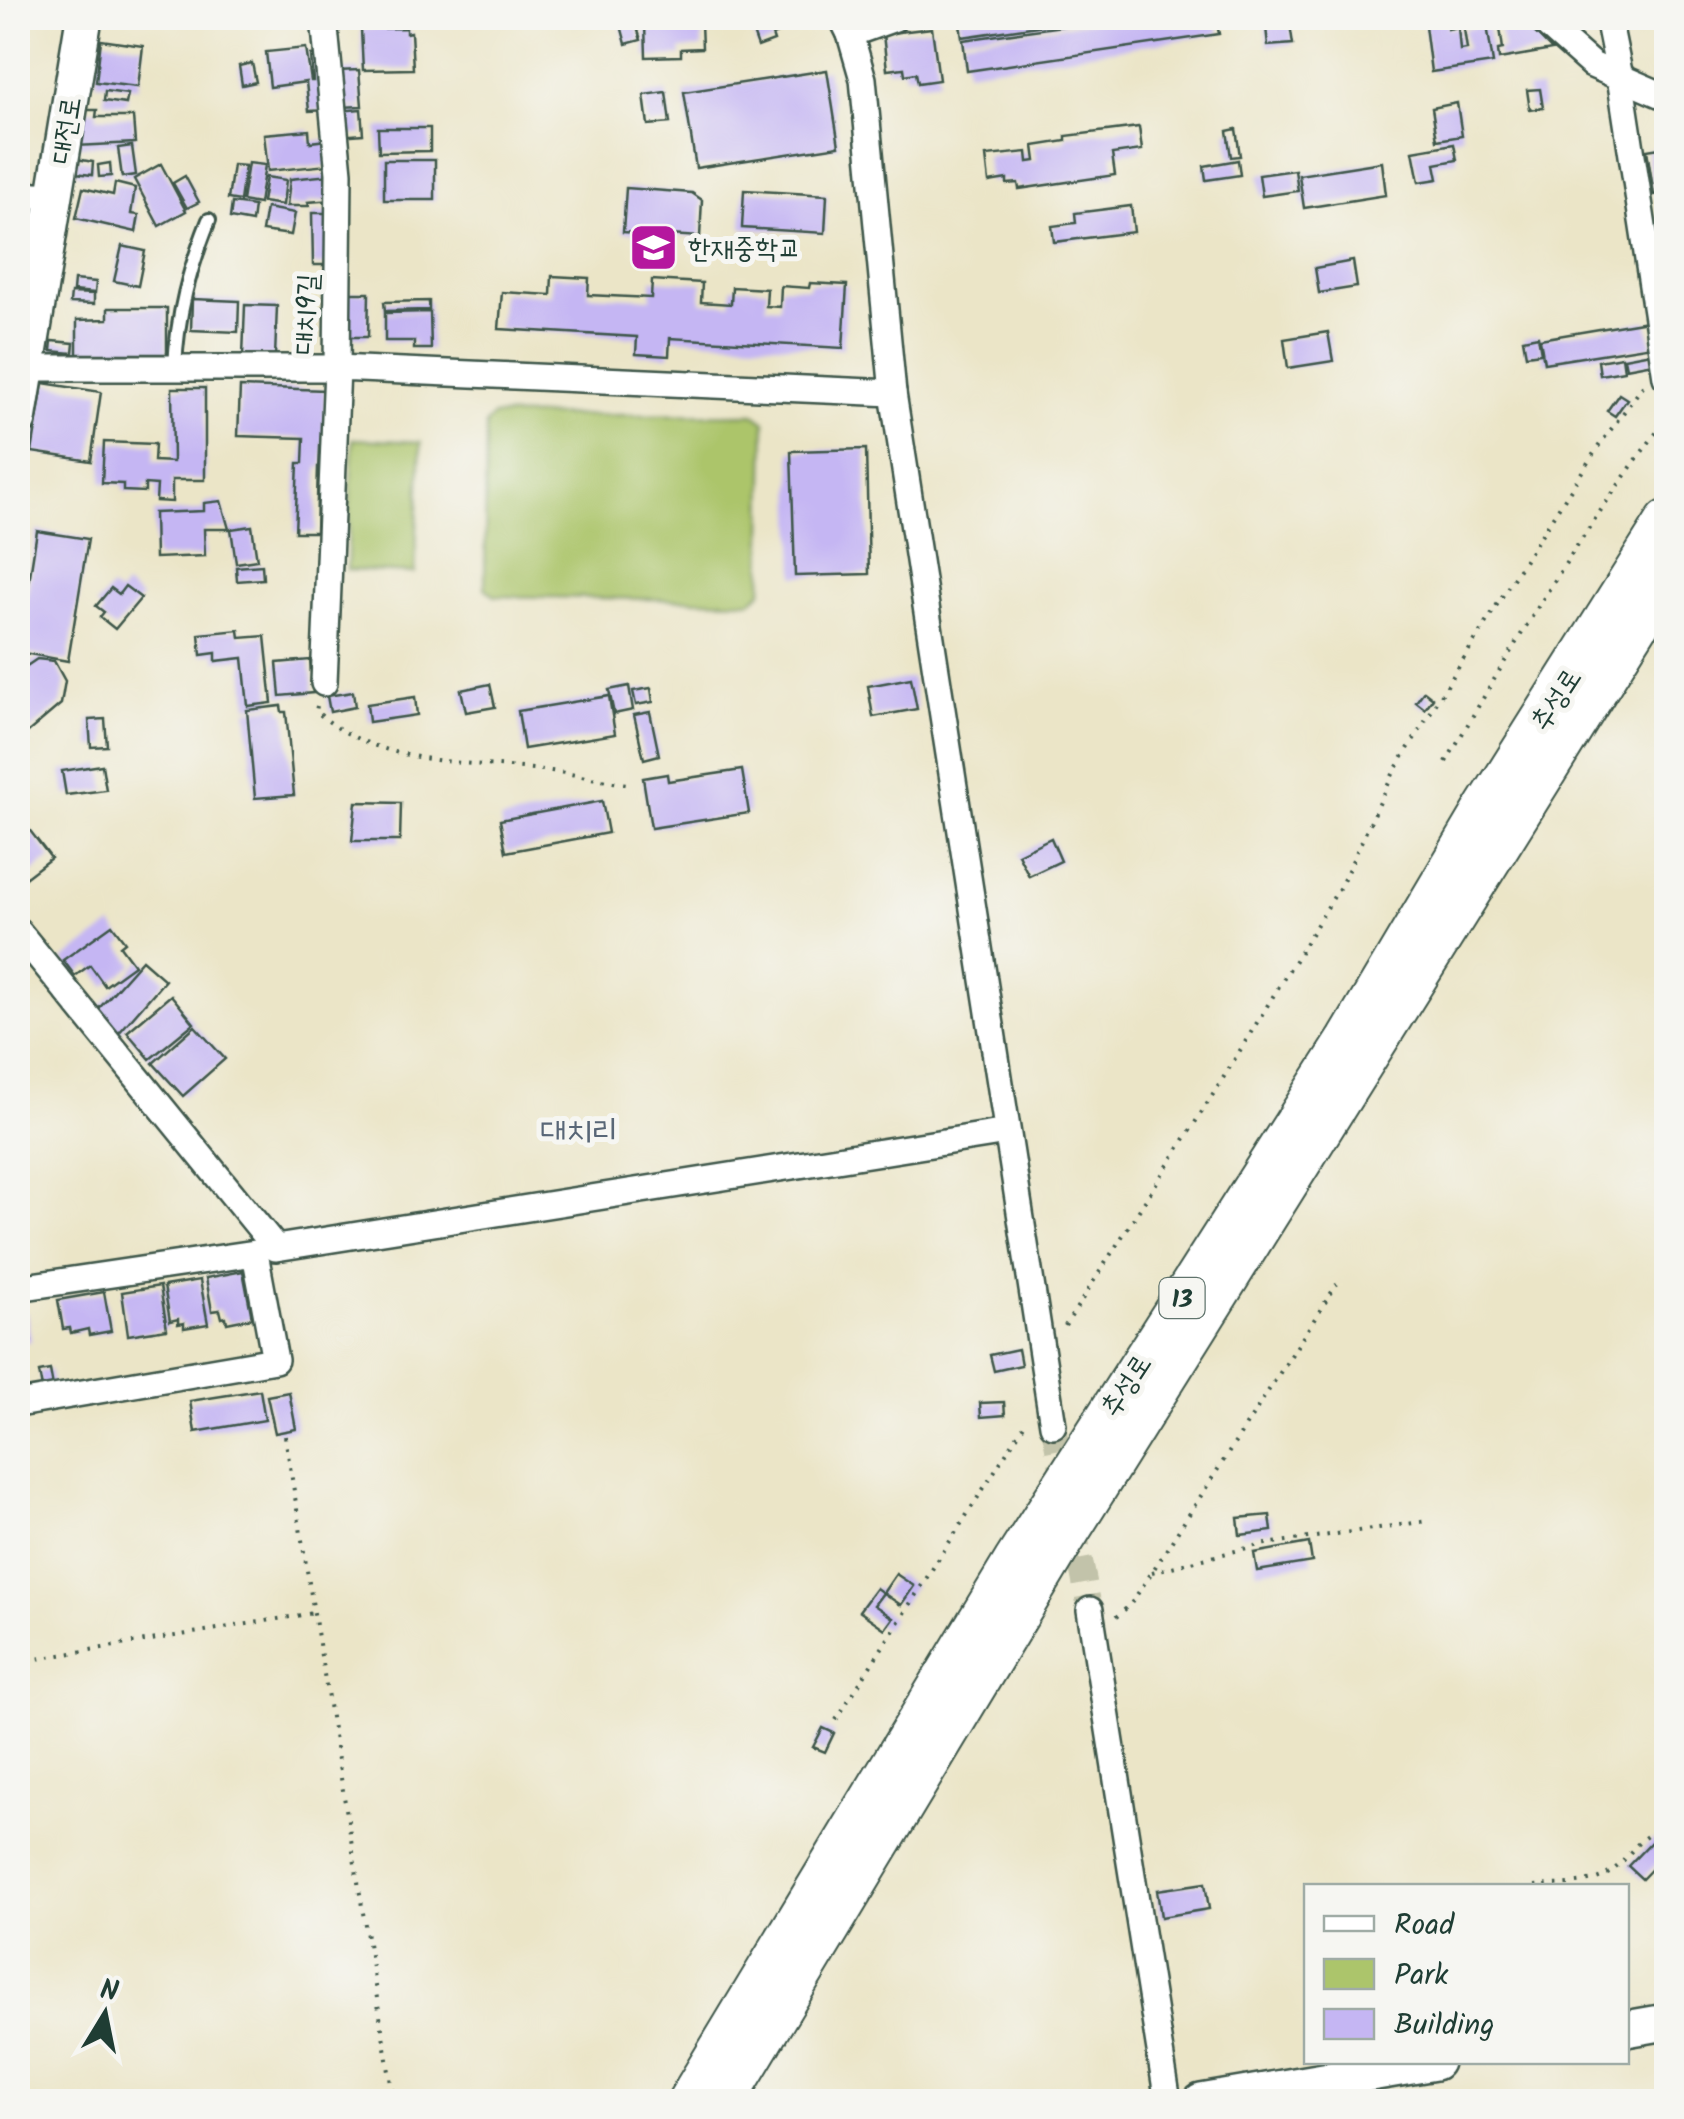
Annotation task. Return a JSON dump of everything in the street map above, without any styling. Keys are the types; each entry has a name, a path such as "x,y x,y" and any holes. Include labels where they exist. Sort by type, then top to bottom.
{"main road":[{"name":"추성로","path":"711,2094 1013,1560 1347,1040 1483,810 1666,520"},
{"name":"추성로","path":"711,2094 1069,1534 1666,582"}],"street":[{"name":"대전로","path":"18,420 84,18"},
{"name":"대치9길","path":"26,368 337,368 339,173 324,18"},
{"path":"895,18 846,26 864,79 893,393 1053,1425"},
{"path":"1539,18 1592,65 1666,97"},
{"path":"1608,18 1665,367"},
{"path":"18,194 54,196"},
{"path":"324,682 337,368 893,393"},
{"path":"18,931 266,1250 275,1360 18,1404"},
{"path":"18,1288 1007,1132"},
{"path":"1090,1610 1168,2102"},
{"path":"1629,2028 1666,2022"},
{"path":"1201,2102 1423,2064"}],"lane":[{"path":"174,368 176,326 187,276 209,220"}],"path":[{"path":"1040,1340 1060,1333 1098,1278 1341,884 1395,770 1598,447 1665,367"},
{"path":"1446,762 1570,552 1666,420"},
{"path":"324,682 316,711 360,741 451,762 552,771 627,784"},
{"path":"1094,1637 1130,1605 1337,1284"},
{"path":"836,1720 1048,1388"},
{"path":"285,1436 394,2102"},
{"path":"1152,1572 1258,1545 1428,1521"},
{"path":"18,1662 314,1613"},
{"path":"1560,1884 1586,1882 1612,1872 1634,1845 1666,1828"}],"green space":[{"path":"754,414 765,422 762,592 751,601 495,596 485,588 486,424 493,416"},
{"path":"353,439 421,442 415,573 347,570"}],"building":[{"path":"619,18 634,18 641,40 626,44"},
{"path":"740,18 789,18 793,27 772,35 774,41 758,47 750,24 743,27"},
{"path":"959,18 1077,18 1078,20 962,37"},
{"path":"1119,18 1216,18 1219,34 967,71 963,40"},
{"path":"1265,18 1289,18 1293,44 1268,46"},
{"path":"1424,18 1446,18 1448,29 1458,27 1460,50 1467,49 1464,29 1487,25 1493,63 1431,72"},
{"path":"1521,18 1552,50 1499,59 1498,50 1503,49 1500,28 1511,27 1510,20"},
{"path":"701,22 702,48 681,49 681,56 646,57 645,23"},
{"path":"406,28 406,33 411,32 413,69 363,70 361,29"},
{"path":"932,28 939,80 918,83 916,73 905,75 904,68 887,70 883,34"},
{"path":"101,40 143,46 138,87 96,82"},
{"path":"306,48 311,81 311,55 322,54 328,110 309,111 306,82 270,87 266,52"},
{"path":"252,63 256,82 242,85 239,66"},
{"path":"359,70 362,106 340,107 337,71"},
{"path":"827,70 839,146 696,168 684,92"},
{"path":"1540,89 1543,108 1530,110 1527,90"},
{"path":"105,91 128,94 126,104 104,101"},
{"path":"666,92 670,123 648,125 644,95"},
{"path":"1457,103 1462,136 1437,140 1432,108"},
{"path":"361,109 363,134 340,136 338,111"},
{"path":"82,110 97,110 96,117 133,117 135,143 76,146"},
{"path":"1139,127 1142,150 1112,154 1115,175 1019,189 1018,183 1007,184 1007,179 989,182 986,156 1027,152 1028,162 1036,161 1034,146 1066,141 1066,136"},
{"path":"378,128 430,128 430,151 379,152"},
{"path":"1236,129 1240,156 1231,157 1227,131"},
{"path":"309,130 310,142 327,140 329,165 268,171 264,134"},
{"path":"1454,144 1457,160 1435,164 1438,179 1419,182 1413,151"},
{"path":"132,146 136,175 122,177 118,148"},
{"path":"1666,147 1666,193 1654,195 1647,150"},
{"path":"77,159 93,162 92,175 75,173"},
{"path":"384,160 435,160 435,200 384,200"},
{"path":"1238,160 1240,175 1206,180 1204,166"},
{"path":"1382,162 1386,195 1304,208 1299,175"},
{"path":"110,163 111,176 99,177 98,165"},
{"path":"248,163 265,165 259,204 242,201"},
{"path":"161,164 186,211 159,226 134,179"},
{"path":"233,165 245,166 240,201 228,199"},
{"path":"1295,170 1298,191 1262,196 1259,175"},
{"path":"330,175 333,200 287,206 290,179"},
{"path":"185,176 199,202 187,208 173,183"},
{"path":"266,177 286,180 283,205 262,202"},
{"path":"115,183 135,188 131,214 139,215 136,232 76,218 83,188 113,195"},
{"path":"626,188 692,193 702,200 700,237 623,232"},
{"path":"744,190 827,195 825,233 742,228"},
{"path":"232,203 254,206 252,222 230,218"},
{"path":"1131,206 1134,232 1054,242 1052,226 1076,223 1075,213"},
{"path":"266,208 295,213 291,235 262,231"},
{"path":"312,213 334,213 334,265 313,265"},
{"path":"122,246 145,251 138,286 114,281"},
{"path":"1353,261 1357,287 1319,293 1315,268"},
{"name":"한재중학교","path":"552,276 589,278 588,295 651,298 652,280 702,283 701,302 731,304 732,287 767,289 766,306 780,307 781,286 847,285 843,348 670,338 669,356 636,354 637,337 499,329 502,292 551,295"},
{"path":"74,280 96,282 95,293 73,291"},
{"path":"71,293 94,294 94,304 70,303"},
{"path":"347,293 369,293 368,337 347,337"},
{"path":"192,299 239,301 238,332 191,330"},
{"path":"429,301 429,310 385,311 384,302"},
{"path":"245,305 277,306 275,357 243,356"},
{"path":"108,308 167,308 167,354 77,354 77,320 108,319"},
{"path":"430,312 431,349 414,349 414,341 385,341 385,313"},
{"path":"1647,321 1652,346 1544,363 1540,339"},
{"path":"1328,332 1333,361 1288,368 1284,339"},
{"path":"1538,336 1541,353 1526,355 1523,339"},
{"path":"52,341 74,343 73,353 51,351"},
{"path":"1651,353 1653,363 1626,368 1624,358"},
{"path":"1622,357 1624,371 1600,375 1598,361"},
{"path":"43,383 101,392 91,461 32,452"},
{"path":"240,387 325,390 316,532 295,532 298,463 303,463 304,438 238,436"},
{"path":"172,388 205,388 205,480 172,480 172,502 156,501 157,485 145,484 145,492 123,491 123,484 102,483 104,442 155,444 154,461 173,462"},
{"path":"1619,394 1627,399 1615,416 1607,411"},
{"path":"866,449 869,574 795,576 791,451"},
{"path":"221,501 229,529 204,529 205,556 155,558 154,513 204,511 204,503"},
{"path":"252,526 257,560 236,563 231,529"},
{"path":"37,531 88,539 68,661 18,652"},
{"path":"262,565 263,579 237,581 236,567"},
{"path":"125,586 141,598 115,629 100,617 104,612 96,606 111,588 119,594"},
{"path":"239,630 240,638 265,636 272,703 248,706 243,658 216,661 216,653 201,655 199,634"},
{"path":"37,659 54,661 65,681 61,704 27,733 18,731 18,672"},
{"path":"310,660 313,693 280,696 277,663"},
{"path":"911,678 917,709 873,717 868,686"},
{"path":"490,684 495,707 466,712 461,690"},
{"path":"629,686 633,710 614,714 609,690"},
{"path":"651,688 653,702 636,705 633,691"},
{"path":"1424,691 1433,698 1425,709 1416,702"},
{"path":"353,692 355,707 330,712 327,696"},
{"path":"609,696 615,734 524,749 518,711"},
{"path":"415,697 417,715 369,722 367,704"},
{"path":"281,706 282,712 286,712 294,795 255,798 247,710"},
{"path":"650,712 659,755 644,759 634,715"},
{"path":"105,719 107,746 91,747 89,720"},
{"path":"102,765 106,790 66,795 62,771"},
{"path":"742,770 749,813 651,828 643,778 667,774 668,781"},
{"path":"602,801 608,833 506,852 500,820"},
{"path":"356,802 401,803 400,841 352,841"},
{"path":"18,815 51,858 21,881 18,877"},
{"path":"1051,838 1061,861 1029,876 1018,854"},
{"path":"112,925 125,942 120,946 134,965 105,986 90,965 75,976 63,960"},
{"path":"142,960 165,980 118,1034 95,1013"},
{"path":"171,995 194,1023 150,1059 127,1032"},
{"path":"195,1026 225,1059 183,1096 153,1063"},
{"path":"243,1271 252,1318 227,1323 220,1310 212,1311 206,1278"},
{"path":"200,1280 208,1324 184,1328 178,1319 170,1321 164,1286"},
{"path":"160,1286 167,1329 128,1335 122,1292"},
{"path":"104,1292 111,1331 89,1335 88,1329 71,1333 70,1328 63,1329 58,1300"},
{"path":"26,1312 31,1341 18,1343 18,1314"},
{"path":"1018,1349 1021,1365 994,1371 990,1355"},
{"path":"50,1370 54,1392 43,1394 39,1372"},
{"path":"260,1390 265,1420 195,1432 190,1401"},
{"path":"289,1392 296,1429 275,1433 267,1396"},
{"path":"1004,1402 1005,1415 981,1417 980,1403"},
{"path":"1270,1515 1272,1531 1240,1535 1238,1518"},
{"path":"1309,1543 1312,1562 1257,1571 1254,1553"},
{"path":"896,1574 914,1586 901,1605 883,1593"},
{"path":"876,1588 883,1593 874,1605 893,1618 885,1629 859,1611"},
{"path":"823,1728 834,1733 825,1752 813,1747"},
{"path":"1654,1839 1666,1854 1642,1879 1628,1866"},
{"path":"1205,1883 1209,1909 1161,1917 1157,1890"}],"tunnel":[{"path":"1053,1425 1065,1484"},
{"path":"1073,1523 1090,1610"}],"place":[{"name":"한재중학교","path":"653,247"}],"district":[{"name":"대치리","path":"579,1130"}]}
